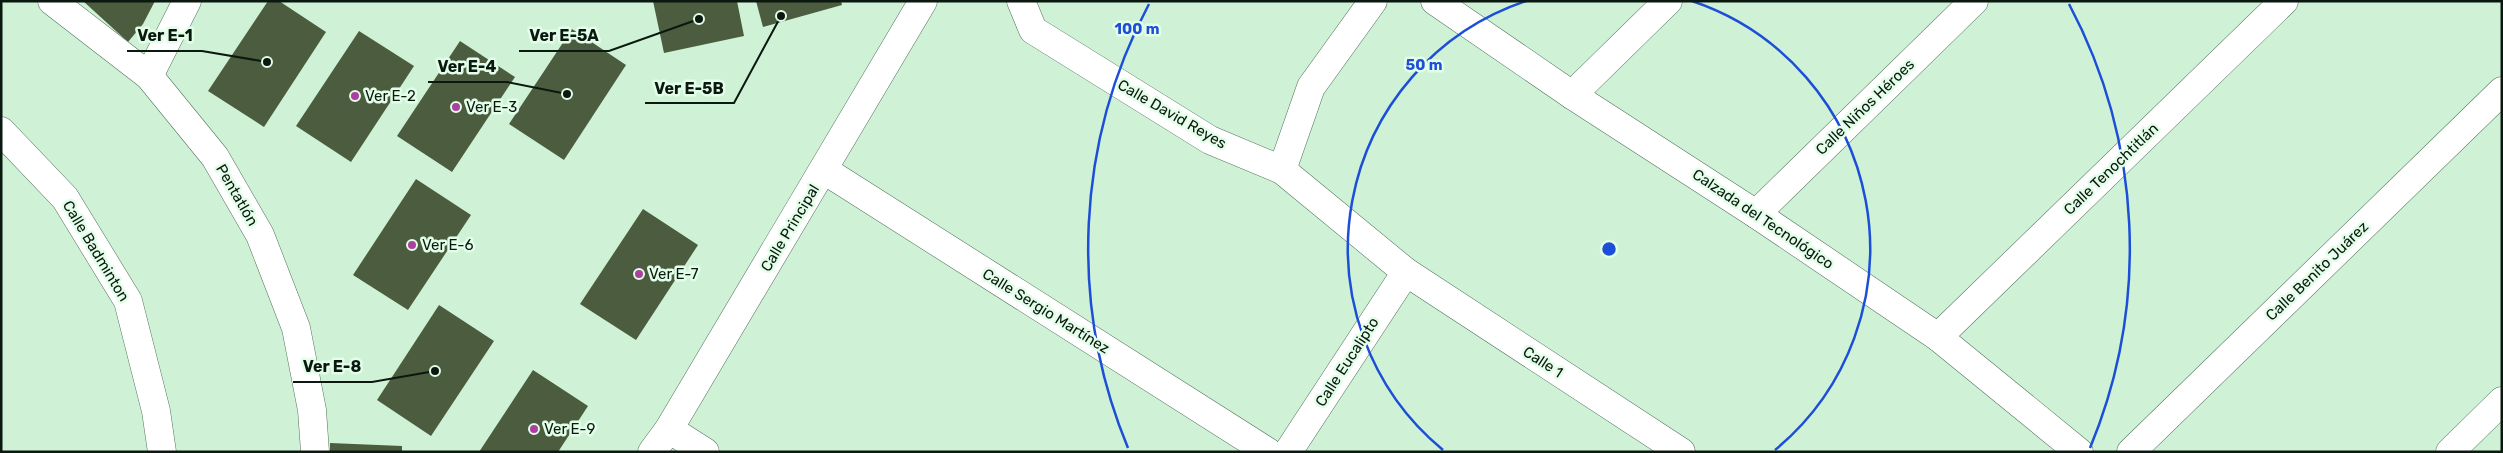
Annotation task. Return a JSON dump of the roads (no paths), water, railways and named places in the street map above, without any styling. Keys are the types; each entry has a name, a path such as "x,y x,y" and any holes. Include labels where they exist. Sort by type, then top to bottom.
{"street":[{"name":"Pentatlón","path":"52,1 149,76 215,157 260,235 296,328 312,410 315,452"},
{"path":"149,76 187,1"},
{"name":"Calle Principal","path":"652,452 669,429 923,1"},
{"name":"Calle David Reyes","path":"1021,1 1033,30 1210,140 1282,170 1406,272"},
{"name":"Calzada del Tecnológico","path":"1435,1 1572,95 1756,214 1938,337 2079,452"},
{"path":"1572,95 1668,1"},
{"name":"Calle Niños Héroes","path":"1756,214 1974,1"},
{"name":"Calle Tenochtitlán","path":"1938,337 2284,1"},
{"path":"1282,170 1311,87 1371,5"},
{"name":"Calle Benito Juárez","path":"2131,452 2502,91"},
{"name":"Calle Badminton","path":"1,131 65,198 128,301 156,411 162,452"},
{"name":"Calle Sergio Martínez","path":"824,170 1268,452"},
{"name":"Calle Eucalipto","path":"1288,452 1406,272"},
{"name":"Calle 1","path":"1406,272 1681,452"},
{"path":"2450,452 2502,401"},
{"path":"669,429 705,452"}],"place":[{"name":"Ver E-5B","path":"781,16"},
{"name":"Ver E-5A","path":"699,19"},
{"name":"Ver E-1","path":"267,62"},
{"name":"Ver E-4","path":"567,94"},
{"name":"Ver E-2","path":"355,96"},
{"name":"Ver E-3","path":"456,107"},
{"name":"Ver E-6","path":"412,245"},
{"name":"Ver E-7","path":"639,274"},
{"name":"Ver E-8","path":"435,371"},
{"name":"Ver E-9","path":"534,429"}]}
